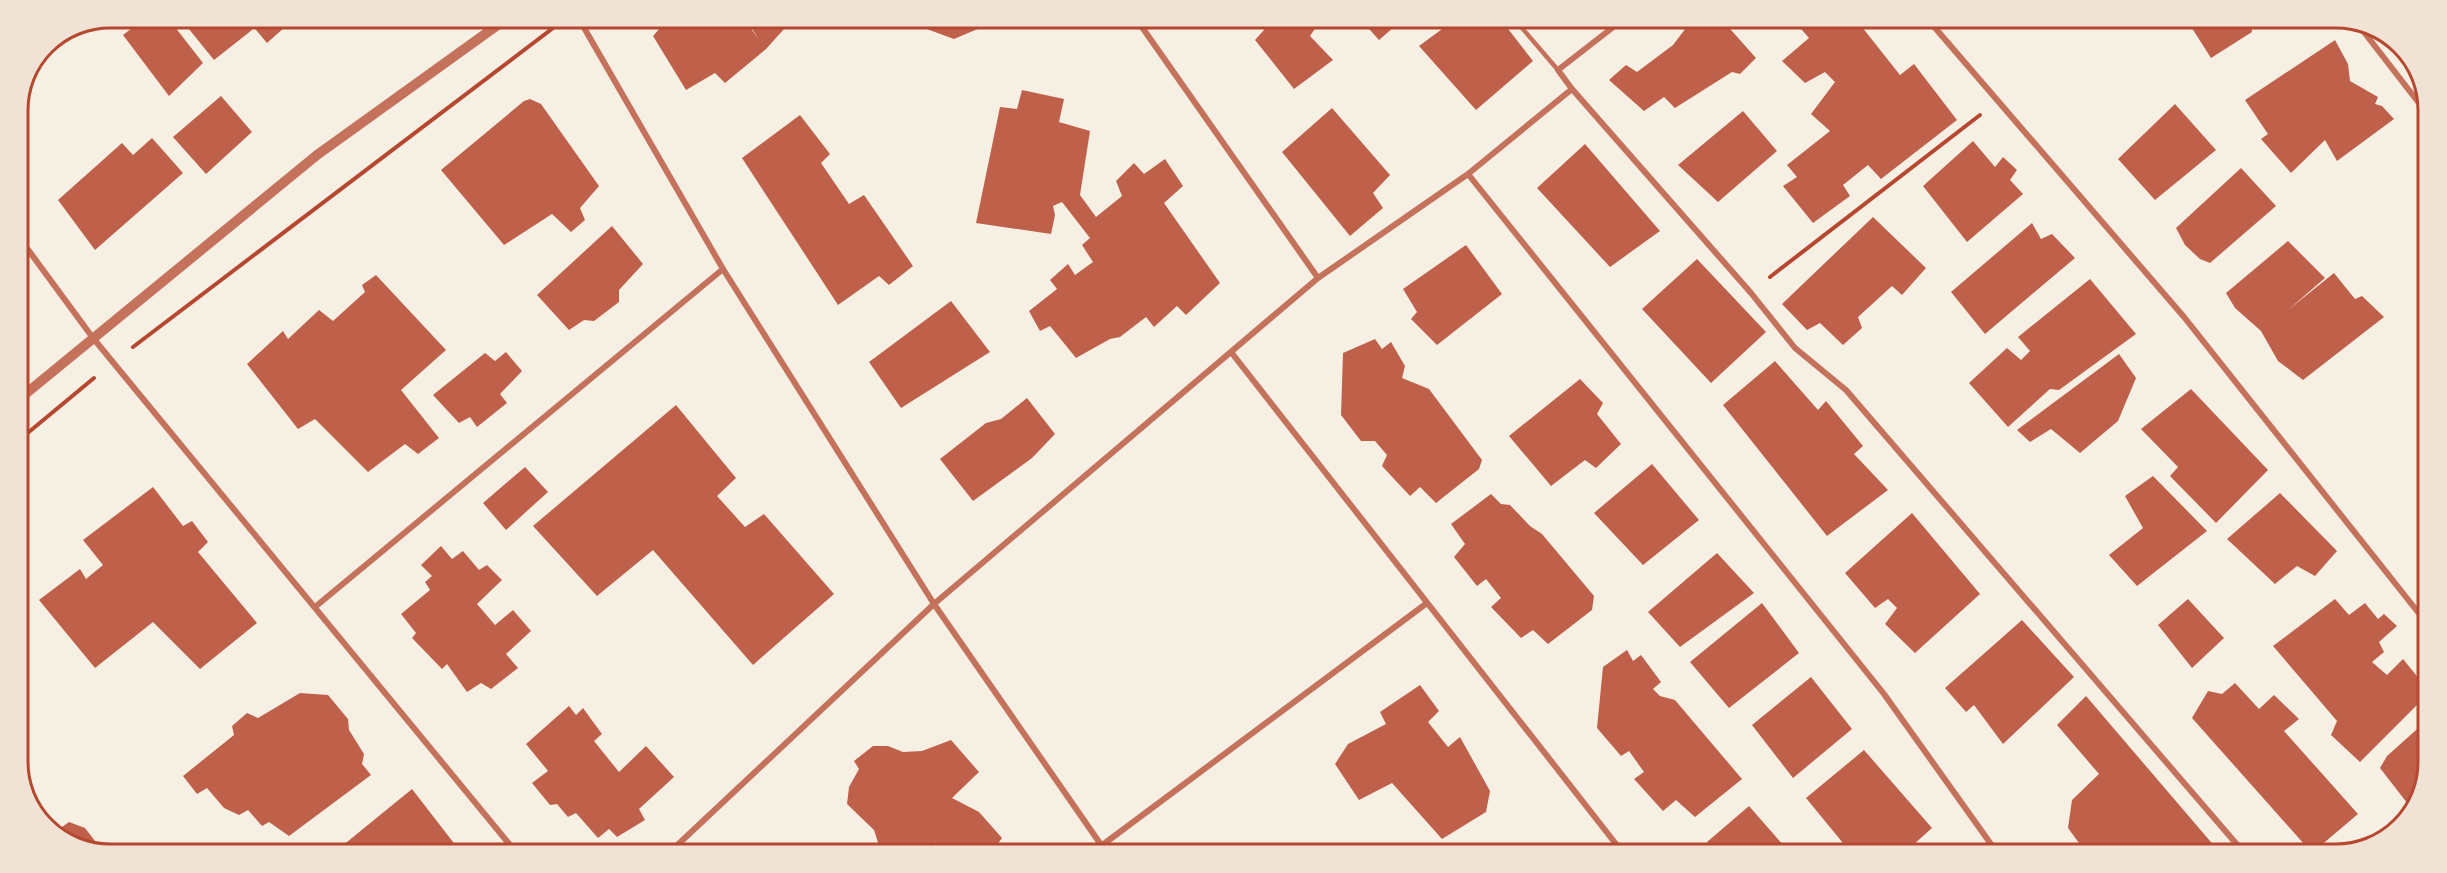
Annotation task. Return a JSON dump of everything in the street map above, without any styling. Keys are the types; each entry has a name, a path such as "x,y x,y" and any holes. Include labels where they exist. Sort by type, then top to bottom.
{"street":[{"path":"28,391 317,155 493,28"},
{"path":"584,28 723,269 934,604 1100,844"},
{"path":"1143,28 1318,278"},
{"path":"1612,28 1558,70 1572,89 1795,348 1846,390 2237,844"},
{"path":"1935,28 2184,317 2418,612"},
{"path":"2366,34 2418,101"},
{"path":"678,844 934,604 1318,278 1468,174 1572,89"},
{"path":"1468,174 1884,694 1991,844"},
{"path":"28,250 93,338 509,844"},
{"path":"315,607 723,269"},
{"path":"1231,352 1615,844"},
{"path":"1104,844 1427,603"}],"lane":[{"path":"1522,28 1558,70"}],"path":[{"path":"28,432 113,362 552,28"},
{"path":"1750,293 1998,101"}],"building":[{"path":"132,28 176,28 203,63 169,96 123,35"},
{"path":"188,28 250,28 252,30 214,60"},
{"path":"254,28 284,28 267,43"},
{"path":"660,28 751,28 758,38 752,28 785,28 766,49 725,83 715,73 686,90 653,36"},
{"path":"924,28 980,28 954,39"},
{"path":"1266,28 1315,28 1310,36 1333,60 1294,89 1255,40"},
{"path":"1368,28 1393,28 1379,40"},
{"path":"1443,28 1507,28 1533,61 1476,110 1419,46"},
{"path":"1686,28 1729,28 1756,58 1740,74 1732,72 1675,108 1664,97 1644,111 1609,80 1626,65 1637,72 1673,45"},
{"path":"1800,28 1863,28 1900,75 1914,64 1957,120 1881,179 1868,165 1843,185 1850,196 1813,223 1783,186 1797,177 1787,165 1830,131 1811,114 1835,82 1825,72 1805,83 1782,61 1809,38"},
{"path":"2192,28 2251,28 2252,32 2211,58"},
{"path":"2335,40 2348,64 2350,81 2378,97 2375,104 2382,106 2394,119 2337,161 2325,140 2291,173 2261,139 2268,134 2245,100"},
{"path":"1022,90 1064,99 1059,122 1090,131 1080,195 1096,217 1122,196 1116,181 1134,163 1144,174 1165,159 1183,186 1164,203 1220,283 1186,315 1177,306 1154,327 1146,317 1120,337 1110,339 1076,358 1050,326 1040,331 1029,311 1057,289 1050,280 1068,264 1075,275 1093,262 1082,245 1090,238 1062,202 1053,206 1055,215 1051,234 976,223 1000,107 1017,109"},
{"path":"221,96 252,132 206,174 173,137"},
{"path":"530,99 541,104 599,186 580,208 585,220 571,232 552,214 504,245 441,170 524,101"},
{"path":"2175,104 2216,150 2155,200 2118,159"},
{"path":"1332,108 1390,175 1373,193 1383,208 1350,236 1282,152"},
{"path":"1743,111 1777,151 1718,202 1678,165"},
{"path":"800,115 830,154 821,163 849,204 864,195 913,266 889,285 879,276 838,305 742,158"},
{"path":"152,138 183,173 95,250 58,200 122,143 133,155"},
{"path":"1973,141 1995,167 2003,157 2017,170 2010,180 2023,194 1967,242 1923,186"},
{"path":"1585,144 1660,231 1610,267 1537,188"},
{"path":"2241,168 2276,206 2210,263 2200,259 2185,245 2176,228"},
{"path":"1873,217 1926,268 1902,295 1892,286 1858,317 1862,328 1843,345 1820,323 1807,330 1782,304"},
{"path":"2032,223 2041,239 2052,234 2075,258 1985,334 1951,292"},
{"path":"612,226 643,264 619,290 619,302 594,321 584,320 569,330 537,295"},
{"path":"2288,241 2325,278 2288,310 2334,273 2355,299 2362,296 2384,317 2303,380 2278,361 2261,331 2235,308 2226,293"},
{"path":"1466,245 1502,294 1437,345 1411,319 1417,312 1403,289"},
{"path":"1697,259 1766,332 1711,383 1642,309"},
{"path":"376,275 446,350 401,390 439,438 418,454 405,444 368,472 315,419 298,429 247,364 283,331 288,339 319,310 333,321 365,292 362,285"},
{"path":"2090,279 2136,334 2059,390 2050,389 2008,427 1969,383 2007,348 2021,360 2030,351 2018,337"},
{"path":"951,301 990,352 901,408 869,362"},
{"path":"1375,339 1382,349 1391,342 1405,366 1402,378 1429,389 1482,460 1479,469 1436,503 1420,487 1410,496 1382,466 1387,455 1375,441 1361,441 1341,415 1343,353"},
{"path":"506,352 522,371 500,394 507,403 477,427 470,417 459,423 433,395 485,353 495,361"},
{"path":"2119,354 2136,378 2118,421 2080,453 2051,429 2030,442 2017,430"},
{"path":"1775,361 1818,410 1826,401 1863,446 1854,454 1888,490 1827,536 1723,405"},
{"path":"1580,379 1603,403 1597,414 1621,444 1596,468 1585,460 1551,486 1509,436"},
{"path":"2191,389 2268,470 2216,523 2170,476 2178,467 2141,429"},
{"path":"1027,398 1055,434 1032,458 973,501 940,459 986,423 1001,419"},
{"path":"676,405 736,478 717,496 745,527 764,514 834,594 753,665 653,550 597,596 533,526"},
{"path":"1652,464 1699,520 1643,565 1594,513"},
{"path":"525,467 548,492 506,530 483,503"},
{"path":"2153,476 2207,531 2137,586 2109,555 2143,528 2125,496"},
{"path":"153,487 183,526 192,521 208,542 198,552 257,623 200,669 153,622 95,668 39,600 80,569 86,579 103,565 83,540"},
{"path":"2280,493 2337,551 2315,576 2297,566 2275,584 2227,539"},
{"path":"1491,494 1501,504 1510,505 1530,526 1542,534 1594,596 1592,610 1548,644 1533,630 1521,638 1491,607 1501,598 1486,579 1477,586 1454,557 1465,544 1451,524"},
{"path":"1912,513 1980,594 1915,653 1885,624 1897,608 1888,599 1875,608 1845,573"},
{"path":"441,546 452,559 463,551 479,570 487,565 502,580 477,604 495,625 513,610 531,631 506,654 518,668 491,689 481,683 467,692 447,664 442,669 412,638 416,633 401,614 430,590 425,582 432,576 421,565"},
{"path":"1717,553 1754,593 1680,647 1648,612"},
{"path":"2188,599 2224,638 2192,668 2158,625"},
{"path":"2335,599 2349,615 2365,603 2378,619 2384,614 2397,626 2379,642 2384,652 2372,662 2387,675 2403,659 2418,677 2418,704 2360,762 2331,735 2337,721 2273,646"},
{"path":"1762,603 1799,653 1729,708 1690,662"},
{"path":"2022,620 2074,677 2003,744 1974,705 1966,712 1945,688"},
{"path":"1627,650 1633,661 1641,655 1661,682 1653,689 1660,696 1675,700 1742,779 1695,817 1676,800 1663,811 1634,779 1644,772 1629,751 1621,756 1597,728 1603,667"},
{"path":"1811,677 1852,729 1793,778 1752,725"},
{"path":"2235,683 2259,709 2274,695 2299,719 2284,731 2358,814 2323,844 2304,844 2192,718 2208,691 2222,694"},
{"path":"1420,685 1439,711 1428,722 1448,747 1460,737 1490,791 1486,812 1442,839 1392,783 1359,800 1335,764 1348,744 1386,724 1380,712"},
{"path":"300,693 328,695 348,719 349,730 364,754 362,764 371,775 289,836 269,822 262,826 248,810 239,815 224,808 207,788 197,794 183,776 234,735 232,726 247,713 258,718"},
{"path":"2086,696 2213,844 2080,844 2068,828 2072,800 2099,774 2057,725"},
{"path":"569,706 576,715 583,708 602,734 594,741 619,772 646,746 674,777 639,809 645,820 617,837 609,829 598,838 576,813 568,817 557,804 550,805 532,783 548,771 526,744"},
{"path":"2418,728 2418,774 2408,803 2380,768 2387,756"},
{"path":"951,740 979,772 952,798 979,812 1002,838 998,844 937,844 935,842 935,844 878,844 874,830 847,804 849,787 859,769 854,761 873,746 888,746 903,752 922,751"},
{"path":"1864,750 1932,828 1914,844 1844,844 1806,798"},
{"path":"412,789 455,844 345,844"},
{"path":"1749,806 1782,844 1708,844 1707,842"},
{"path":"69,822 85,828 97,843 74,836 61,828"}]}
